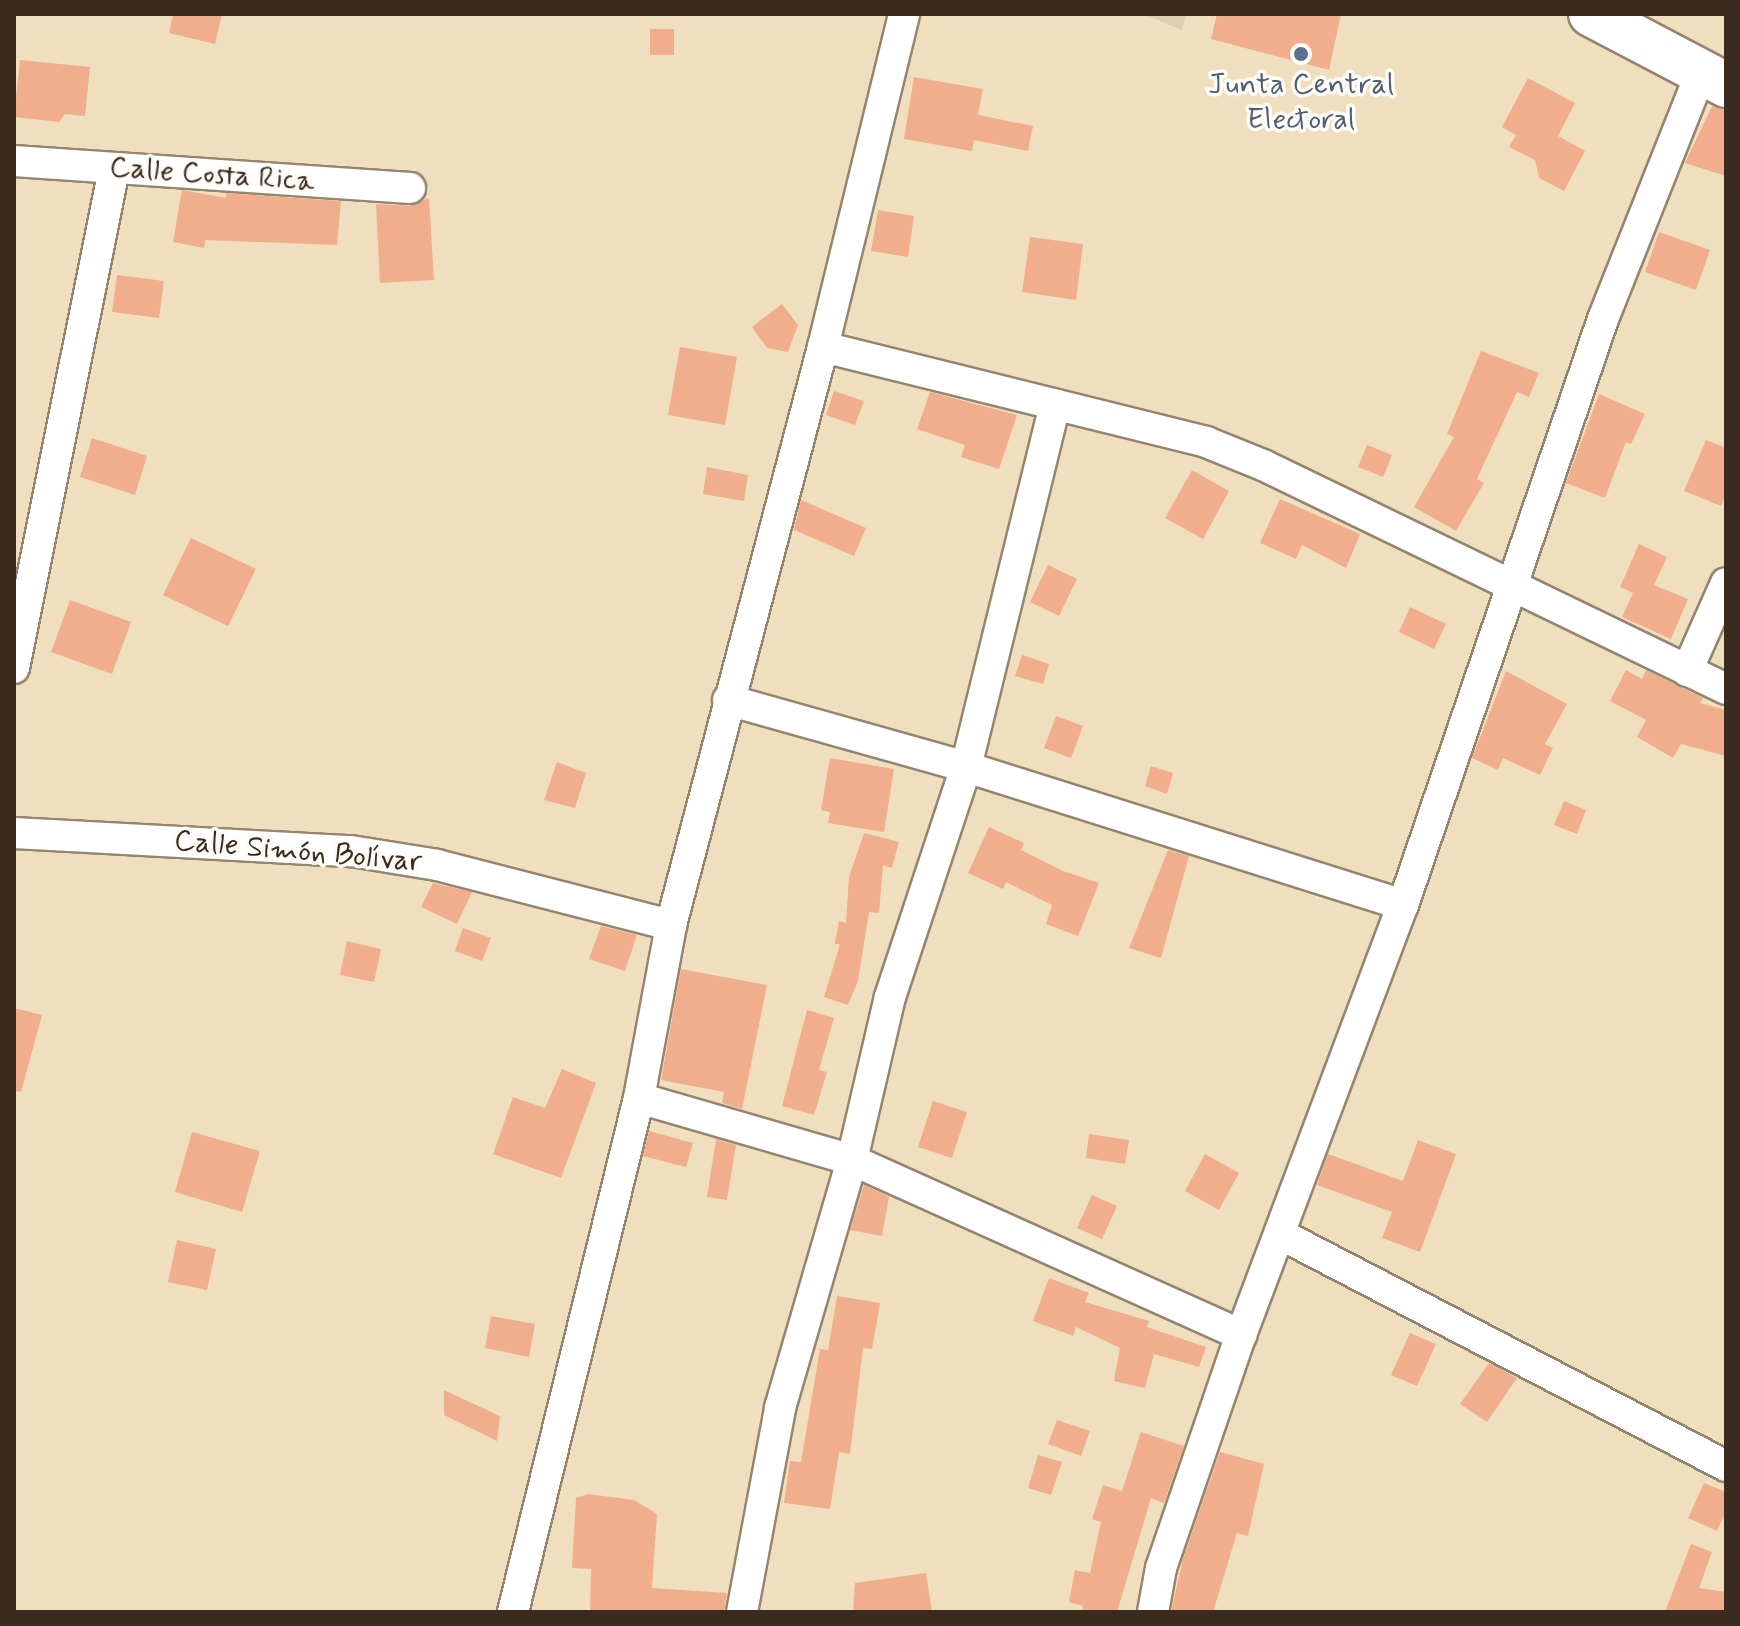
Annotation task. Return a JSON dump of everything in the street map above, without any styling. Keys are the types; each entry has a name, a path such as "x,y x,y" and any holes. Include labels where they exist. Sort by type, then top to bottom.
{"main road":[{"path":"1591,14 1714,79"}],"street":[{"path":"513,1612 639,1098 671,925 823,347 904,14"},
{"path":"1153,1612 1161,1568 1241,1335 1403,905 1509,585 1603,319 1714,79"},
{"name":"Calle Costa Rica","path":"14,161 410,188"},
{"path":"14,668 114,169"},
{"path":"823,347 1206,442 1263,465 1726,689"},
{"path":"742,1612 780,1408 852,1160 890,997 966,767 1055,405"},
{"path":"1687,671 1726,583"},
{"path":"728,700 966,767 1403,905"},
{"name":"Calle Simón Bolívar","path":"14,833 351,851 437,865 671,925"},
{"path":"639,1098 852,1160 1241,1335"},
{"path":"1280,1234 1726,1466"}],"shaded area":[{"path":"1143,14 1186,14 1182,30"}],"building":[{"path":"173,14 222,14 215,44 169,33"},
{"name":"Junta Central Electoral","path":"1217,14 1341,14 1329,70 1211,39"},
{"path":"650,29 674,29 674,55 650,55"},
{"path":"20,60 90,67 85,116 65,114 59,122 14,117"},
{"path":"914,77 983,89 978,115 1033,126 1028,151 974,140 972,151 904,139"},
{"path":"1528,78 1575,103 1558,136 1585,151 1564,191 1539,178 1535,160 1509,147 1516,135 1502,127"},
{"path":"1712,106 1726,110 1726,176 1685,163"},
{"path":"182,190 226,198 226,193 341,201 337,245 205,240 204,248 173,242"},
{"path":"429,198 434,280 380,283 376,204 410,206"},
{"path":"878,210 914,216 908,257 871,251"},
{"path":"1659,232 1710,250 1696,290 1645,272"},
{"path":"1030,237 1083,244 1076,300 1022,292"},
{"path":"117,275 164,281 159,318 112,312"},
{"path":"782,304 798,325 788,352 767,348 752,327"},
{"path":"680,347 737,357 725,425 668,415"},
{"path":"1481,351 1539,373 1529,397 1517,392 1477,479 1484,483 1456,531 1414,507 1454,437 1447,434"},
{"path":"834,391 864,401 855,425 826,415"},
{"path":"930,392 1017,415 999,469 961,457 965,445 917,429"},
{"path":"1599,394 1645,414 1631,444 1626,442 1605,498 1566,483"},
{"path":"92,438 147,456 135,495 80,477"},
{"path":"1706,440 1726,448 1726,493 1721,506 1684,491"},
{"path":"1367,445 1392,455 1383,477 1358,467"},
{"path":"707,467 748,475 744,501 703,494"},
{"path":"1192,470 1229,491 1203,539 1165,518"},
{"path":"1280,499 1360,534 1346,568 1302,545 1296,559 1260,543"},
{"path":"801,500 866,528 854,556 794,530"},
{"path":"191,538 256,569 228,626 163,595"},
{"path":"1639,544 1667,557 1654,585 1688,599 1671,639 1622,617 1633,593 1620,587"},
{"path":"1048,565 1077,579 1059,616 1030,602"},
{"path":"70,600 131,622 112,674 51,652"},
{"path":"1410,607 1446,624 1434,649 1399,632"},
{"path":"1022,655 1049,664 1043,684 1015,676"},
{"path":"1626,670 1642,679 1646,670 1703,698 1700,703 1726,710 1726,756 1681,744 1673,758 1637,737 1646,720 1610,701"},
{"path":"1506,671 1567,704 1545,744 1553,748 1540,775 1503,758 1498,770 1472,758"},
{"path":"1056,716 1083,726 1071,758 1044,748"},
{"path":"830,758 894,769 884,832 828,823 830,812 821,810"},
{"path":"557,762 586,773 575,808 544,800"},
{"path":"1151,766 1173,773 1167,794 1145,786"},
{"path":"1564,801 1586,810 1577,834 1554,825"},
{"path":"989,827 1024,843 1021,850 1063,871 1099,883 1078,936 1046,924 1052,905 1006,882 1003,889 968,873"},
{"path":"864,833 899,842 892,868 883,865 879,913 869,912 858,981 848,1005 824,997 840,944 835,944 839,921 846,923 849,877"},
{"path":"1168,850 1189,856 1161,958 1129,948"},
{"path":"433,883 472,892 457,924 421,907"},
{"path":"601,926 637,935 625,971 589,959"},
{"path":"463,928 491,938 482,961 455,951"},
{"path":"347,941 381,949 374,982 340,975"},
{"path":"681,969 767,985 742,1109 722,1103 724,1092 661,1080"},
{"path":"14,1008 42,1015 21,1092 14,1091"},
{"path":"807,1010 834,1018 819,1070 827,1072 814,1115 782,1106"},
{"path":"562,1069 596,1083 561,1178 493,1154 513,1097 545,1108"},
{"path":"933,1101 967,1112 952,1158 918,1147"},
{"path":"649,1131 693,1143 686,1167 643,1156"},
{"path":"192,1132 260,1151 242,1212 175,1192"},
{"path":"1089,1134 1129,1140 1125,1164 1086,1158"},
{"path":"716,1139 736,1145 727,1200 707,1197"},
{"path":"1418,1140 1456,1154 1420,1252 1382,1238 1392,1212 1317,1185 1328,1154 1403,1181"},
{"path":"1205,1154 1239,1173 1219,1210 1185,1191"},
{"path":"864,1185 889,1197 882,1236 850,1230"},
{"path":"1092,1195 1117,1206 1102,1239 1077,1228"},
{"path":"177,1240 216,1249 207,1290 168,1282"},
{"path":"1049,1278 1089,1293 1085,1302 1149,1321 1147,1327 1206,1347 1199,1367 1154,1354 1145,1388 1114,1381 1120,1348 1076,1327 1073,1336 1033,1321"},
{"path":"837,1296 880,1303 872,1349 863,1348 850,1454 839,1452 830,1509 784,1503 790,1461 801,1462 820,1349 828,1350"},
{"path":"491,1316 535,1324 529,1357 485,1348"},
{"path":"1410,1333 1436,1344 1417,1386 1391,1375"},
{"path":"1489,1363 1517,1378 1487,1422 1460,1404"},
{"path":"444,1390 500,1416 497,1441 444,1415"},
{"path":"1057,1420 1090,1431 1081,1456 1048,1444"},
{"path":"1141,1432 1184,1446 1164,1503 1151,1498 1117,1612 1082,1612 1083,1606 1069,1602 1075,1570 1090,1573 1101,1522 1092,1519 1103,1485 1122,1491"},
{"path":"1220,1452 1264,1464 1248,1536 1237,1533 1213,1612 1171,1612 1183,1559"},
{"path":"1038,1455 1062,1462 1051,1495 1028,1488"},
{"path":"1704,1483 1726,1492 1726,1511 1717,1531 1688,1518"},
{"path":"588,1494 634,1500 657,1514 652,1588 727,1593 724,1612 590,1612 591,1569 572,1568 576,1498"},
{"path":"1691,1544 1712,1552 1699,1588 1726,1592 1726,1612 1665,1612"},
{"path":"926,1573 932,1612 853,1612 855,1583"}],"place":[{"name":"Junta Central Electoral","path":"1301,54"}]}
